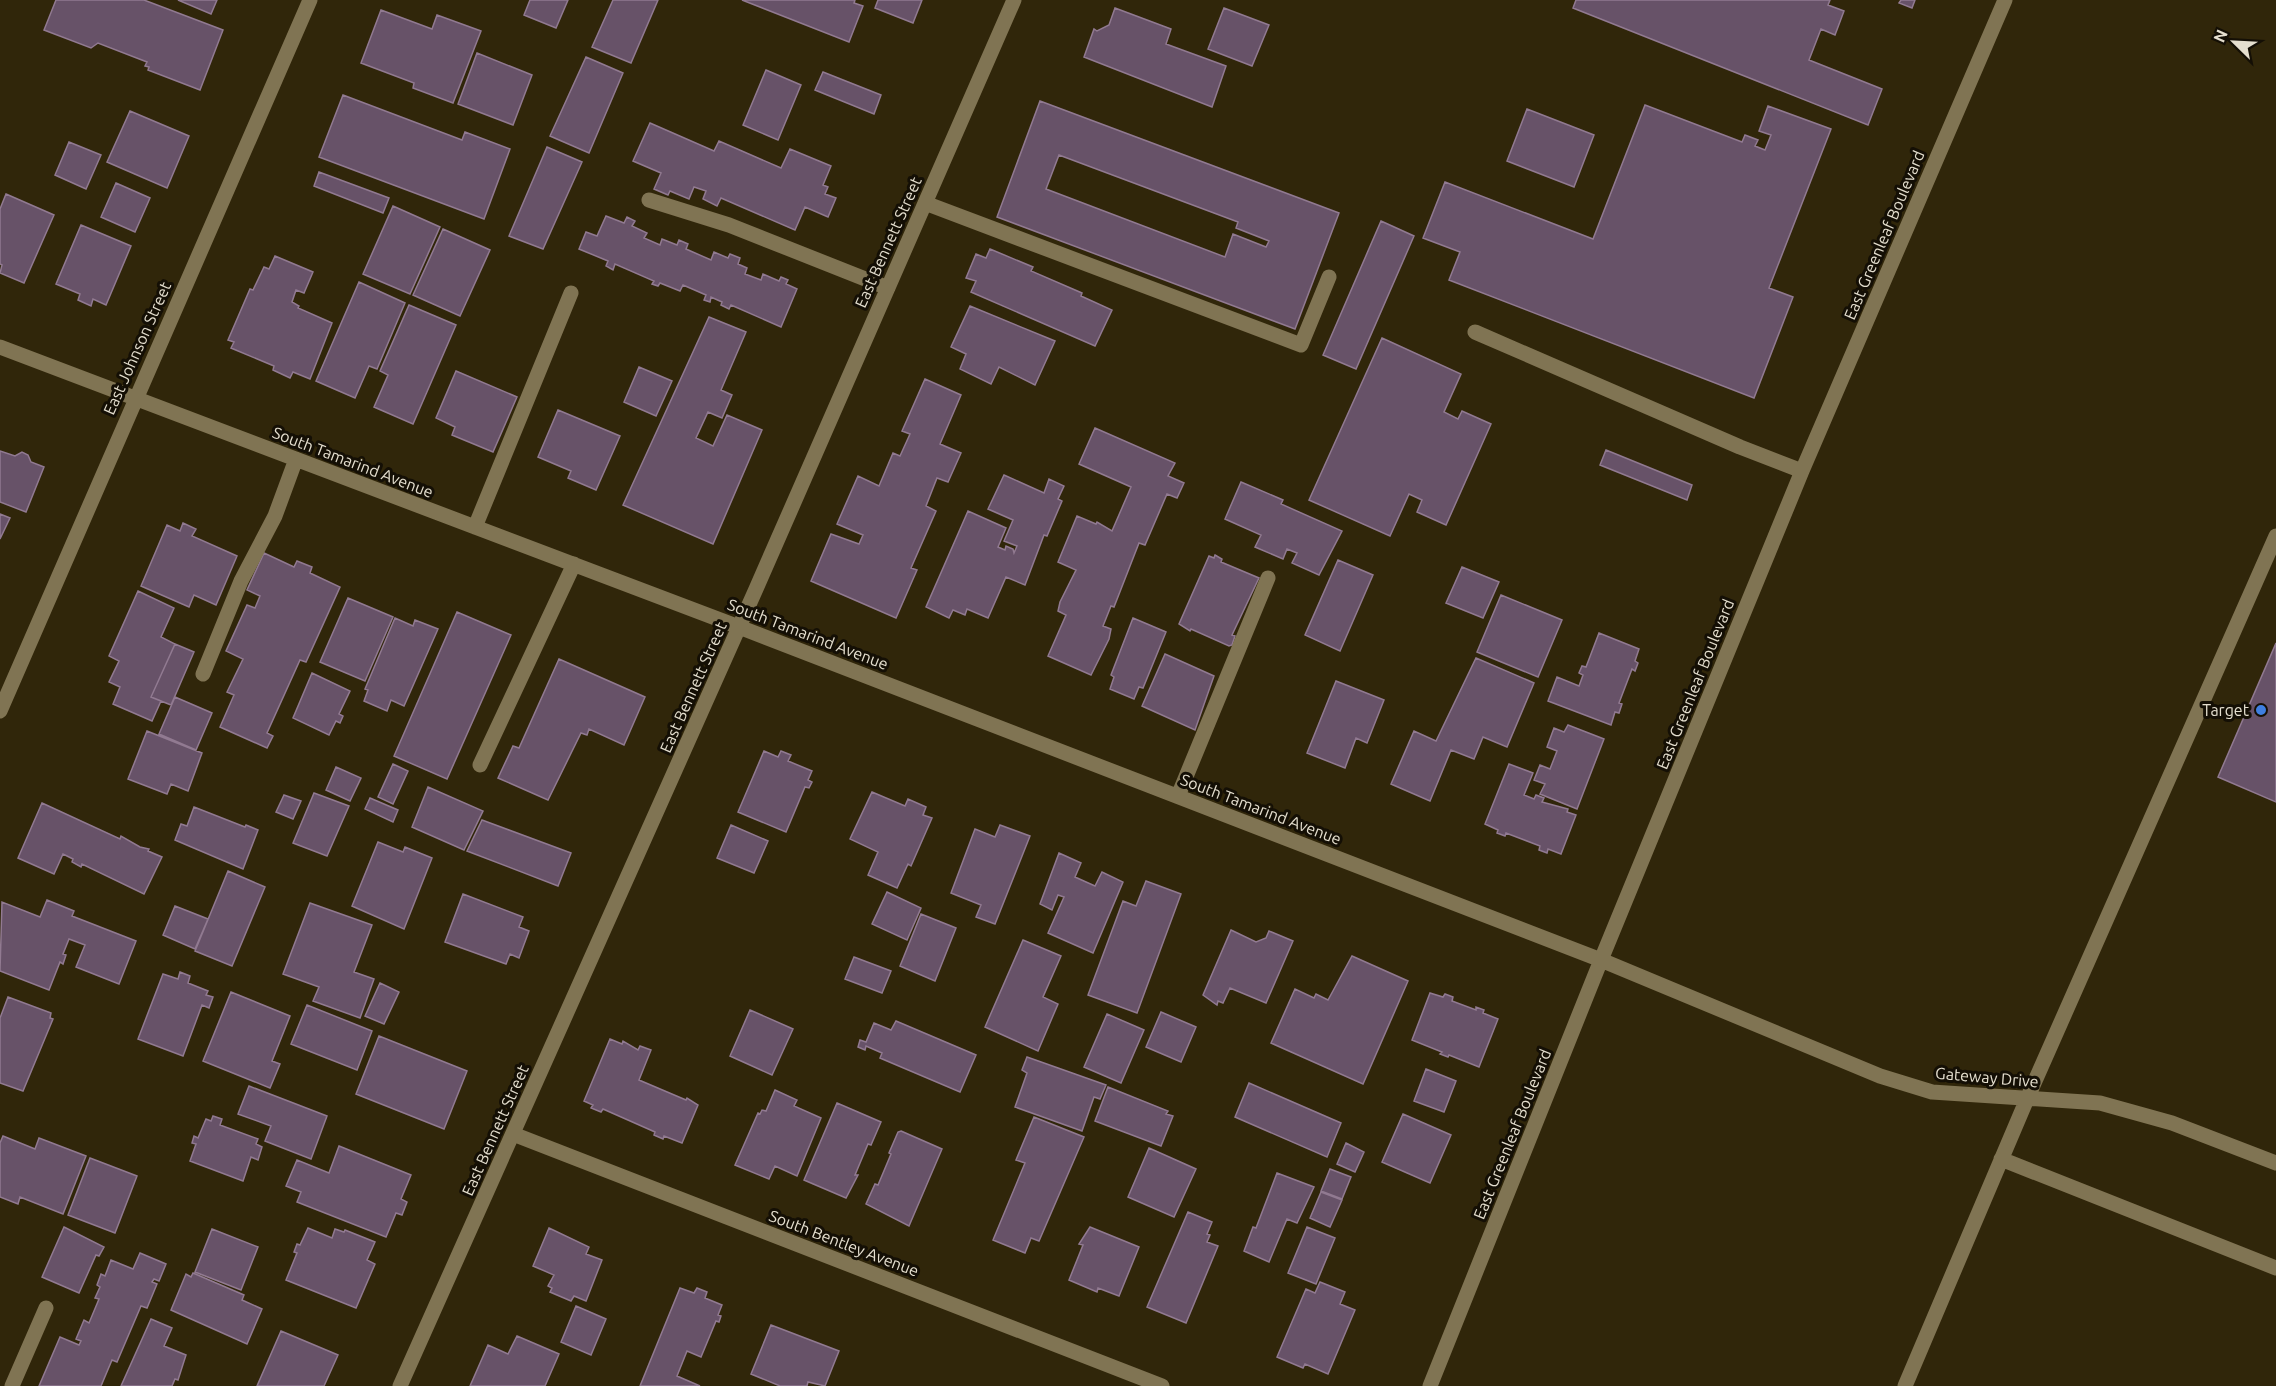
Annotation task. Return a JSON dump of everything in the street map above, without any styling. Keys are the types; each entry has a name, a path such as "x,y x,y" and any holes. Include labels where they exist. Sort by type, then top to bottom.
{"street":[{"name":"East Johnson Street","path":"0,711 310,0"},
{"name":"East Bennett Street","path":"400,1386 739,627 1014,0"},
{"name":"East Greenleaf Boulevard","path":"1430,1386 1601,960 1802,471 2005,0"},
{"path":"649,200 729,225 888,288"},
{"path":"925,203 1301,345 1329,276"},
{"path":"475,527 571,293"},
{"path":"1475,332 1740,447 1802,471"},
{"name":"South Tamarind Avenue","path":"0,347 739,627 1601,960"},
{"path":"203,674 241,581 275,516 296,459"},
{"path":"1905,1386 2027,1099 2276,536"},
{"path":"480,765 574,564"},
{"path":"1178,796 1268,578"},
{"name":"Gateway Drive","path":"1601,960 1880,1076 1932,1092 2100,1103 2172,1123 2276,1163"},
{"name":"South Bentley Avenue","path":"513,1134 1161,1386"},
{"path":"2001,1160 2276,1268"},
{"path":"12,1386 46,1308"}],"building":[{"path":"56,0 144,0 223,30 200,90 148,70 149,67 145,66 147,62 98,43 91,48 44,30"},
{"path":"178,0 217,0 211,14"},
{"path":"530,0 568,0 556,28 524,15"},
{"path":"613,0 658,0 631,63 592,47"},
{"path":"742,0 855,0 854,3 863,6 849,42"},
{"path":"878,0 922,0 913,23 875,8"},
{"path":"1576,0 1830,0 1828,5 1844,11 1835,35 1821,29 1809,60 1882,89 1868,125 1573,8"},
{"path":"1901,0 1915,0 1912,8 1899,3"},
{"path":"1115,8 1171,29 1166,44 1226,66 1212,107 1084,57 1094,29 1097,31 1109,25"},
{"path":"1224,8 1269,25 1252,66 1208,49"},
{"path":"381,10 432,29 437,15 481,31 453,103 413,88 414,83 361,63"},
{"path":"477,53 532,75 513,125 458,104"},
{"path":"586,57 623,73 589,153 550,136"},
{"path":"766,70 801,85 778,140 743,125"},
{"path":"823,72 881,95 874,114 815,90"},
{"path":"343,95 462,140 465,132 510,149 484,219 319,157"},
{"path":"1040,101 1339,213 1295,329 997,217","holes":["1059,155 1238,222 1236,228 1269,241 1266,247 1233,234 1225,257 1046,189"]},
{"path":"1645,105 1742,142 1745,135 1758,140 1755,146 1765,150 1771,135 1759,131 1768,106 1831,129 1769,288 1793,297 1754,398 1449,280 1460,252 1423,238 1445,182 1593,239"},
{"path":"1527,109 1594,135 1574,187 1507,161"},
{"path":"130,111 189,136 167,188 107,162"},
{"path":"650,123 714,151 719,141 781,168 790,149 831,166 823,185 828,187 825,194 836,198 828,217 805,207 795,230 721,198 717,206 703,199 706,191 694,187 689,199 670,191 668,195 654,189 661,173 633,161"},
{"path":"69,142 101,155 86,189 55,175"},
{"path":"547,147 582,162 543,249 509,236"},
{"path":"319,172 389,198 383,213 314,186"},
{"path":"116,183 150,198 135,232 101,217"},
{"path":"6,194 54,215 24,283 0,273 2,265 0,264 0,209"},
{"path":"393,206 440,227 410,294 363,274"},
{"path":"606,216 624,223 627,217 635,221 632,226 647,233 644,238 660,245 662,239 677,245 679,240 688,244 686,249 711,260 714,252 728,258 730,254 740,258 738,264 747,268 745,274 761,280 763,274 779,281 781,277 788,280 786,284 797,289 781,327 731,305 729,309 721,305 722,302 711,297 710,302 704,300 706,295 683,285 680,291 660,283 658,286 652,284 654,281 615,264 613,270 606,266 608,261 579,249 586,232 597,236"},
{"path":"1381,221 1414,236 1356,369 1323,355"},
{"path":"81,225 131,246 106,305 93,299 91,306 78,300 80,294 56,284"},
{"path":"443,229 490,250 460,316 413,295"},
{"path":"990,249 1033,267 1031,271 1082,293 1081,296 1112,310 1095,346 971,292 976,281 966,278 976,254 986,258"},
{"path":"275,256 313,272 304,293 296,290 292,302 299,306 298,308 332,323 310,379 293,372 290,378 273,370 274,366 231,348 234,342 228,340 250,289 253,290 264,267 269,269"},
{"path":"359,282 405,303 377,369 369,366 355,398 316,381"},
{"path":"409,305 456,325 413,424 374,407 388,375 380,371"},
{"path":"970,306 1055,341 1035,385 999,367 991,384 960,369 966,354 951,347"},
{"path":"709,317 746,332 721,390 732,395 722,418 708,412 696,438 713,446 727,415 762,430 713,544 623,505"},
{"path":"1382,338 1461,374 1444,412 1458,419 1462,411 1491,424 1446,525 1417,512 1422,500 1409,494 1390,536 1309,500"},
{"path":"639,367 672,381 656,416 624,402"},
{"path":"456,371 517,397 493,452 452,435 455,427 436,418"},
{"path":"925,379 961,395 940,444 961,453 948,482 937,478 926,506 936,511 911,568 917,570 896,618 811,581 831,534 859,544 863,535 837,524 858,476 879,486 893,453 900,456 910,434 902,431"},
{"path":"558,410 620,436 596,490 568,478 571,471 538,457"},
{"path":"1095,428 1175,463 1168,476 1184,483 1177,498 1167,494 1145,545 1139,543 1114,607 1111,606 1103,626 1111,629 1109,639 1091,675 1048,656 1066,615 1058,611 1060,602 1076,570 1058,562 1077,516 1096,524 1097,522 1112,531 1131,487 1079,464"},
{"path":"1606,450 1692,485 1687,500 1600,465"},
{"path":"0,451 15,456 22,452 28,455 31,462 44,467 26,512 0,502"},
{"path":"1004,475 1044,493 1049,479 1064,486 1058,499 1062,501 1047,536 1044,535 1025,585 1006,577 988,618 967,609 965,615 953,610 949,618 926,607 968,511 1006,528 998,547 1005,550 1006,546 1013,549 1014,553 1017,546 1004,541 1013,520 988,509"},
{"path":"1241,482 1283,500 1281,504 1342,531 1319,575 1292,563 1297,553 1287,549 1283,559 1255,547 1261,535 1225,519"},
{"path":"0,514 10,518 0,539"},
{"path":"183,523 196,529 192,536 237,556 216,605 194,595 189,607 141,586 167,525 180,531"},
{"path":"264,553 294,567 297,561 312,567 310,573 340,587 306,662 300,660 267,733 273,736 267,748 220,727 234,695 227,692 243,659 226,651 247,605 255,608 260,596 247,590"},
{"path":"1215,555 1222,559 1221,562 1259,578 1232,635 1235,636 1232,645 1229,646 1191,629 1190,631 1179,624 1209,556 1214,558"},
{"path":"1338,560 1373,575 1340,651 1305,635"},
{"path":"1462,567 1499,582 1483,618 1446,603"},
{"path":"138,591 174,608 161,637 175,644 151,697 161,701 152,721 113,704 120,687 109,682 119,661 109,656"},
{"path":"1501,595 1562,620 1538,677 1477,652"},
{"path":"348,598 393,617 365,681 320,662"},
{"path":"457,612 511,635 447,779 394,756"},
{"path":"395,618 413,626 415,620 438,629 404,706 391,700 387,711 364,701 368,690 365,689"},
{"path":"1133,618 1166,632 1143,688 1139,687 1134,699 1110,689 1114,677 1111,675"},
{"path":"1599,633 1639,649 1635,661 1638,663 1635,671 1632,669 1619,703 1622,704 1619,713 1615,712 1611,725 1548,701 1557,677 1579,686 1583,675 1579,673 1582,666 1586,667"},
{"name":"Target","path":"2276,643 2276,802 2218,777"},
{"path":"175,644 194,652 171,705 151,697"},
{"path":"1165,654 1214,676 1195,730 1142,706"},
{"path":"1476,658 1534,683 1507,747 1483,737 1474,759 1451,750 1430,801 1391,784 1414,731 1436,741"},
{"path":"559,659 645,697 624,745 589,729 587,735 581,733 548,800 498,778 513,746 519,748"},
{"path":"312,673 350,691 339,714 343,716 340,723 336,721 329,735 293,718"},
{"path":"1336,681 1384,700 1367,743 1356,738 1345,768 1307,753"},
{"path":"175,697 212,713 196,750 159,734"},
{"path":"1568,725 1604,739 1577,809 1540,794 1545,784 1534,780 1540,765 1550,769 1557,751 1547,747 1554,728 1564,732"},
{"path":"147,731 202,753 188,791 171,784 167,794 128,779"},
{"path":"764,751 778,757 781,751 791,755 788,761 812,771 808,780 812,782 809,788 805,787 786,832 738,812"},
{"path":"393,764 408,771 393,804 378,797"},
{"path":"1509,764 1533,773 1524,795 1534,799 1536,795 1544,798 1542,802 1568,809 1567,812 1576,815 1561,854 1548,849 1547,853 1539,850 1540,846 1506,833 1505,836 1497,833 1498,830 1485,824"},
{"path":"336,767 361,778 350,801 326,790"},
{"path":"428,787 483,811 464,850 412,827"},
{"path":"872,792 905,806 908,799 926,807 923,815 932,818 911,866 908,864 897,888 868,875 878,852 850,839"},
{"path":"314,793 349,806 327,856 293,843"},
{"path":"284,795 301,801 293,819 276,812"},
{"path":"370,798 398,810 393,822 365,809"},
{"path":"42,803 120,839 121,836 162,857 144,894 82,864 81,867 72,862 73,859 63,854 54,874 18,858"},
{"path":"194,807 258,830 243,869 175,840 181,824 187,826"},
{"path":"482,820 571,853 558,886 467,851"},
{"path":"731,825 768,841 754,873 717,858"},
{"path":"1000,825 1030,836 995,924 976,917 981,905 951,893 975,829 995,837"},
{"path":"378,842 403,852 405,847 432,858 404,929 352,906"},
{"path":"1059,853 1081,863 1075,877 1095,886 1102,872 1123,882 1093,953 1048,933 1064,897 1058,895 1052,910 1040,904"},
{"path":"228,871 265,887 232,966 195,951"},
{"path":"1146,881 1181,894 1137,1013 1088,995 1123,901 1136,906"},
{"path":"887,892 921,908 907,940 872,924"},
{"path":"463,894 523,917 519,927 529,931 519,958 510,954 506,964 445,942"},
{"path":"47,900 74,911 72,916 136,941 119,984 76,967 85,945 69,939 63,954 66,955 63,964 60,962 49,990 0,971 2,902 40,917"},
{"path":"310,903 372,925 354,972 374,979 360,1018 313,1001 319,987 283,974"},
{"path":"175,906 208,919 195,949 163,935"},
{"path":"921,914 956,928 935,981 900,966"},
{"path":"1231,930 1256,942 1266,938 1269,931 1293,941 1266,1003 1230,988 1223,1003 1218,1001 1217,1005 1203,995"},
{"path":"1023,940 1061,956 1043,997 1058,1004 1038,1051 985,1027"},
{"path":"1352,956 1408,981 1363,1084 1271,1043 1295,989 1314,998 1316,994 1328,1000"},
{"path":"854,957 891,971 882,993 845,979"},
{"path":"180,972 190,976 188,983 208,991 206,995 213,997 209,1008 202,1005 183,1056 138,1039 163,974 178,979"},
{"path":"380,983 399,992 384,1024 365,1016"},
{"path":"231,992 290,1016 272,1061 280,1064 270,1088 203,1061"},
{"path":"1430,993 1453,997 1452,1001 1476,1010 1476,1007 1484,1010 1483,1013 1498,1019 1479,1067 1449,1055 1448,1057 1440,1054 1442,1052 1412,1040"},
{"path":"8,997 51,1013 50,1018 53,1019 23,1091 0,1083 0,1018"},
{"path":"307,1005 372,1031 357,1070 291,1044"},
{"path":"750,1010 793,1029 772,1075 730,1056"},
{"path":"1161,1012 1196,1027 1181,1062 1146,1047"},
{"path":"1107,1014 1144,1030 1121,1083 1084,1067"},
{"path":"896,1021 976,1055 960,1092 880,1058 882,1053 866,1046 865,1050 858,1047 860,1040 866,1042 874,1023 891,1030"},
{"path":"379,1036 467,1071 444,1129 356,1094"},
{"path":"610,1039 622,1044 623,1041 638,1050 640,1046 651,1050 639,1080 686,1100 687,1098 698,1105 682,1143 664,1136 663,1139 654,1135 655,1132 603,1109 601,1112 591,1108 593,1105 584,1101"},
{"path":"1027,1057 1106,1085 1100,1099 1094,1097 1082,1131 1015,1107 1027,1073 1022,1070"},
{"path":"1426,1069 1456,1081 1444,1112 1414,1101"},
{"path":"1249,1083 1341,1123 1327,1157 1235,1117"},
{"path":"249,1086 327,1116 311,1159 265,1141 271,1126 238,1114"},
{"path":"1108,1087 1168,1111 1166,1114 1173,1116 1161,1146 1095,1121"},
{"path":"775,1090 797,1100 794,1106 821,1118 797,1176 775,1166 769,1179 735,1165 758,1113 760,1114 762,1110 766,1111"},
{"path":"837,1103 881,1122 871,1145 868,1144 855,1175 858,1175 846,1198 804,1180"},
{"path":"1403,1114 1451,1135 1430,1183 1382,1162"},
{"path":"213,1116 222,1119 220,1125 258,1139 256,1144 262,1147 258,1160 251,1157 243,1181 190,1161 196,1144 192,1143 194,1136 198,1138 206,1119 211,1121"},
{"path":"1034,1117 1084,1137 1039,1241 1031,1238 1025,1253 993,1240 1025,1163 1016,1160"},
{"path":"901,1131 942,1149 909,1226 866,1204 875,1184 878,1185 891,1154 889,1153 898,1132"},
{"path":"3,1136 35,1149 39,1138 86,1156 63,1214 20,1197 18,1204 0,1197 0,1143"},
{"path":"1346,1143 1364,1152 1355,1172 1337,1164"},
{"path":"339,1146 411,1175 401,1199 407,1202 402,1215 396,1213 386,1237 297,1202 301,1192 286,1186 297,1160 329,1173"},
{"path":"1149,1148 1196,1169 1174,1217 1128,1197"},
{"path":"90,1158 137,1176 115,1233 68,1215"},
{"path":"1330,1169 1351,1177 1342,1199 1321,1191"},
{"path":"1277,1173 1314,1187 1297,1223 1287,1219 1269,1262 1244,1251 1253,1227 1256,1228"},
{"path":"1321,1192 1342,1200 1330,1227 1310,1218"},
{"path":"1188,1212 1212,1222 1207,1234 1210,1235 1207,1242 1218,1246 1186,1323 1147,1307"},
{"path":"64,1227 104,1247 99,1256 96,1255 79,1293 42,1277"},
{"path":"1090,1227 1139,1247 1119,1296 1098,1288 1097,1292 1069,1280 1083,1245 1079,1244"},
{"path":"1307,1227 1335,1238 1316,1284 1288,1273"},
{"path":"308,1228 332,1238 335,1229 344,1232 345,1230 375,1242 367,1260 375,1264 356,1308 286,1280 297,1253 294,1252 297,1244 300,1245"},
{"path":"549,1228 589,1247 586,1254 602,1260 586,1301 574,1296 571,1301 550,1292 552,1288 548,1286 554,1275 533,1266"},
{"path":"212,1229 258,1247 241,1290 195,1272"},
{"path":"140,1253 166,1264 159,1281 154,1279 152,1282 157,1284 147,1308 141,1306 117,1362 112,1360 101,1386 39,1386 60,1337 79,1345 81,1341 76,1339 84,1320 89,1323 99,1299 95,1298 100,1287 97,1285 101,1274 105,1276 111,1260 133,1269"},
{"path":"193,1273 244,1295 242,1300 262,1309 247,1344 171,1310 186,1274 191,1277"},
{"path":"1320,1282 1345,1292 1340,1304 1355,1310 1328,1374 1305,1364 1303,1368 1277,1357 1306,1289 1315,1293"},
{"path":"680,1288 694,1293 697,1288 707,1292 705,1298 722,1305 718,1315 721,1316 719,1322 716,1321 701,1357 687,1351 677,1376 700,1386 640,1386"},
{"path":"576,1306 606,1319 591,1355 561,1342"},
{"path":"151,1319 172,1328 164,1346 186,1355 178,1380 175,1379 172,1386 121,1386"},
{"path":"771,1325 839,1351 825,1386 808,1382 807,1386 780,1386 751,1374"},
{"path":"281,1331 338,1355 324,1386 257,1386"},
{"path":"517,1336 559,1354 545,1386 470,1386 488,1345 508,1354"}],"place":[{"name":"Target","path":"2261,710"}]}
